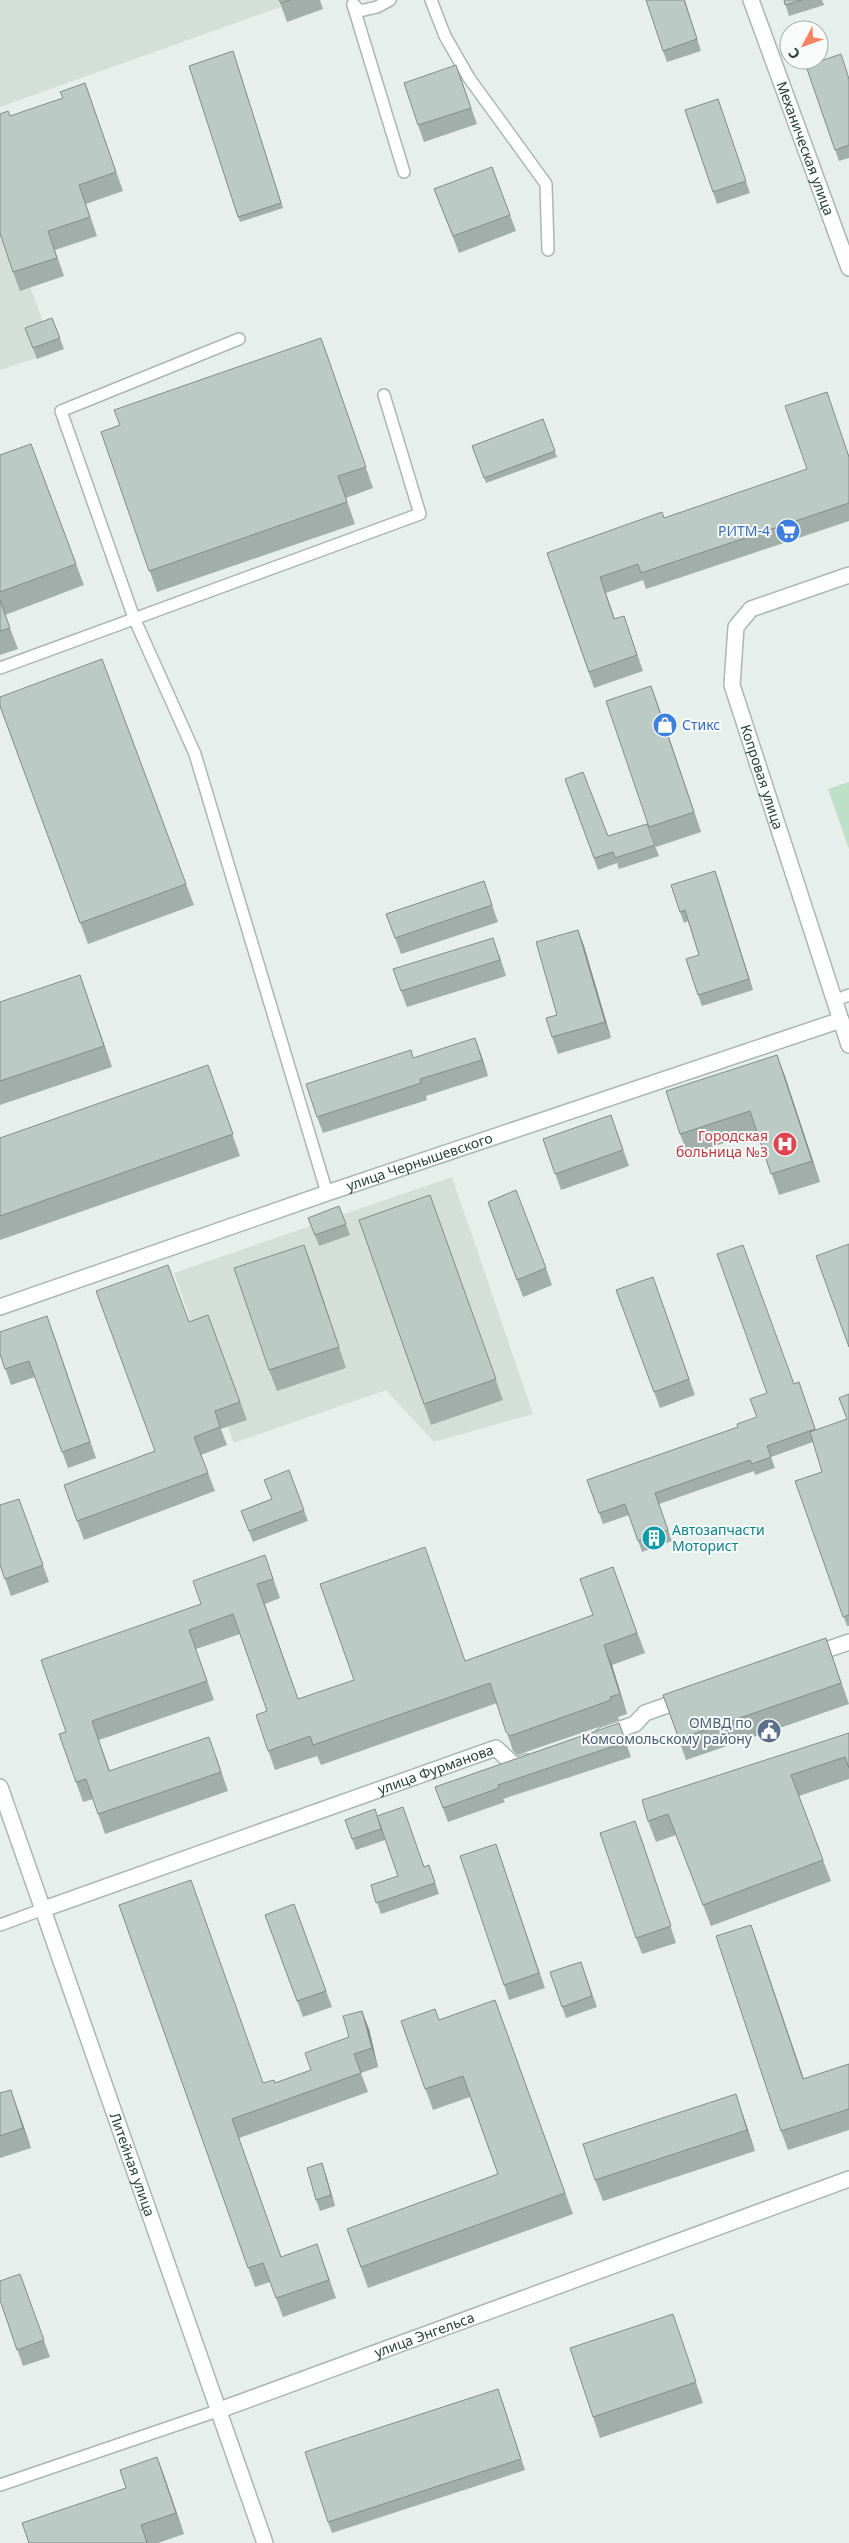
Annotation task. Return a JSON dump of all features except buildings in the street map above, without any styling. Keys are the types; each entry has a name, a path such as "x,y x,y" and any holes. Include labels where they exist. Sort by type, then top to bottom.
{"street":[{"name":"Механическая улица","path":"751,0 849,268"},
{"name":"Копровая улица","path":"849,575 751,609 736,627 732,685 849,1045"},
{"name":"улица Чернышевского","path":"0,1307 841,1020"},
{"path":"794,1661 849,1642"},
{"path":"589,1740 635,1724 645,1712 701,1693"},
{"name":"улица Фурманова","path":"41,1910 496,1748 515,1766 543,1756"},
{"name":"Литейная улица","path":"0,1787 41,1910 264,2543"},
{"name":"улица Энгельса","path":"217,2411 849,2179"}],"lane":[{"path":"352,3 360,11 378,7 390,0"},
{"path":"431,0 445,36 469,78 546,184 548,250"},
{"path":"352,3 404,172"},
{"path":"240,339 61,411 134,618 195,754 327,1194"},
{"path":"0,668 420,514 384,396"},
{"path":"834,1001 849,995"},
{"path":"0,1925 41,1910"},
{"name":"улица Энгельса","path":"0,2486 217,2411"}],"shaded area":[{"path":"0,0 300,0 0,107"},
{"path":"0,204 54,352 0,370"},
{"path":"452,1177 533,1414 434,1442 386,1390 234,1443 174,1273"}],"green space":[{"path":"849,782 849,849 828,789"}],"place":[{"name":"РИТМ-4","path":"788,531"},
{"name":"Стикс","path":"665,725"},
{"name":"Городская больница №3","path":"785,1144"},
{"name":"Автозапчасти Моторист","path":"654,1538"},
{"name":"ОМВД по Комсомольскому району","path":"769,1731"}]}
